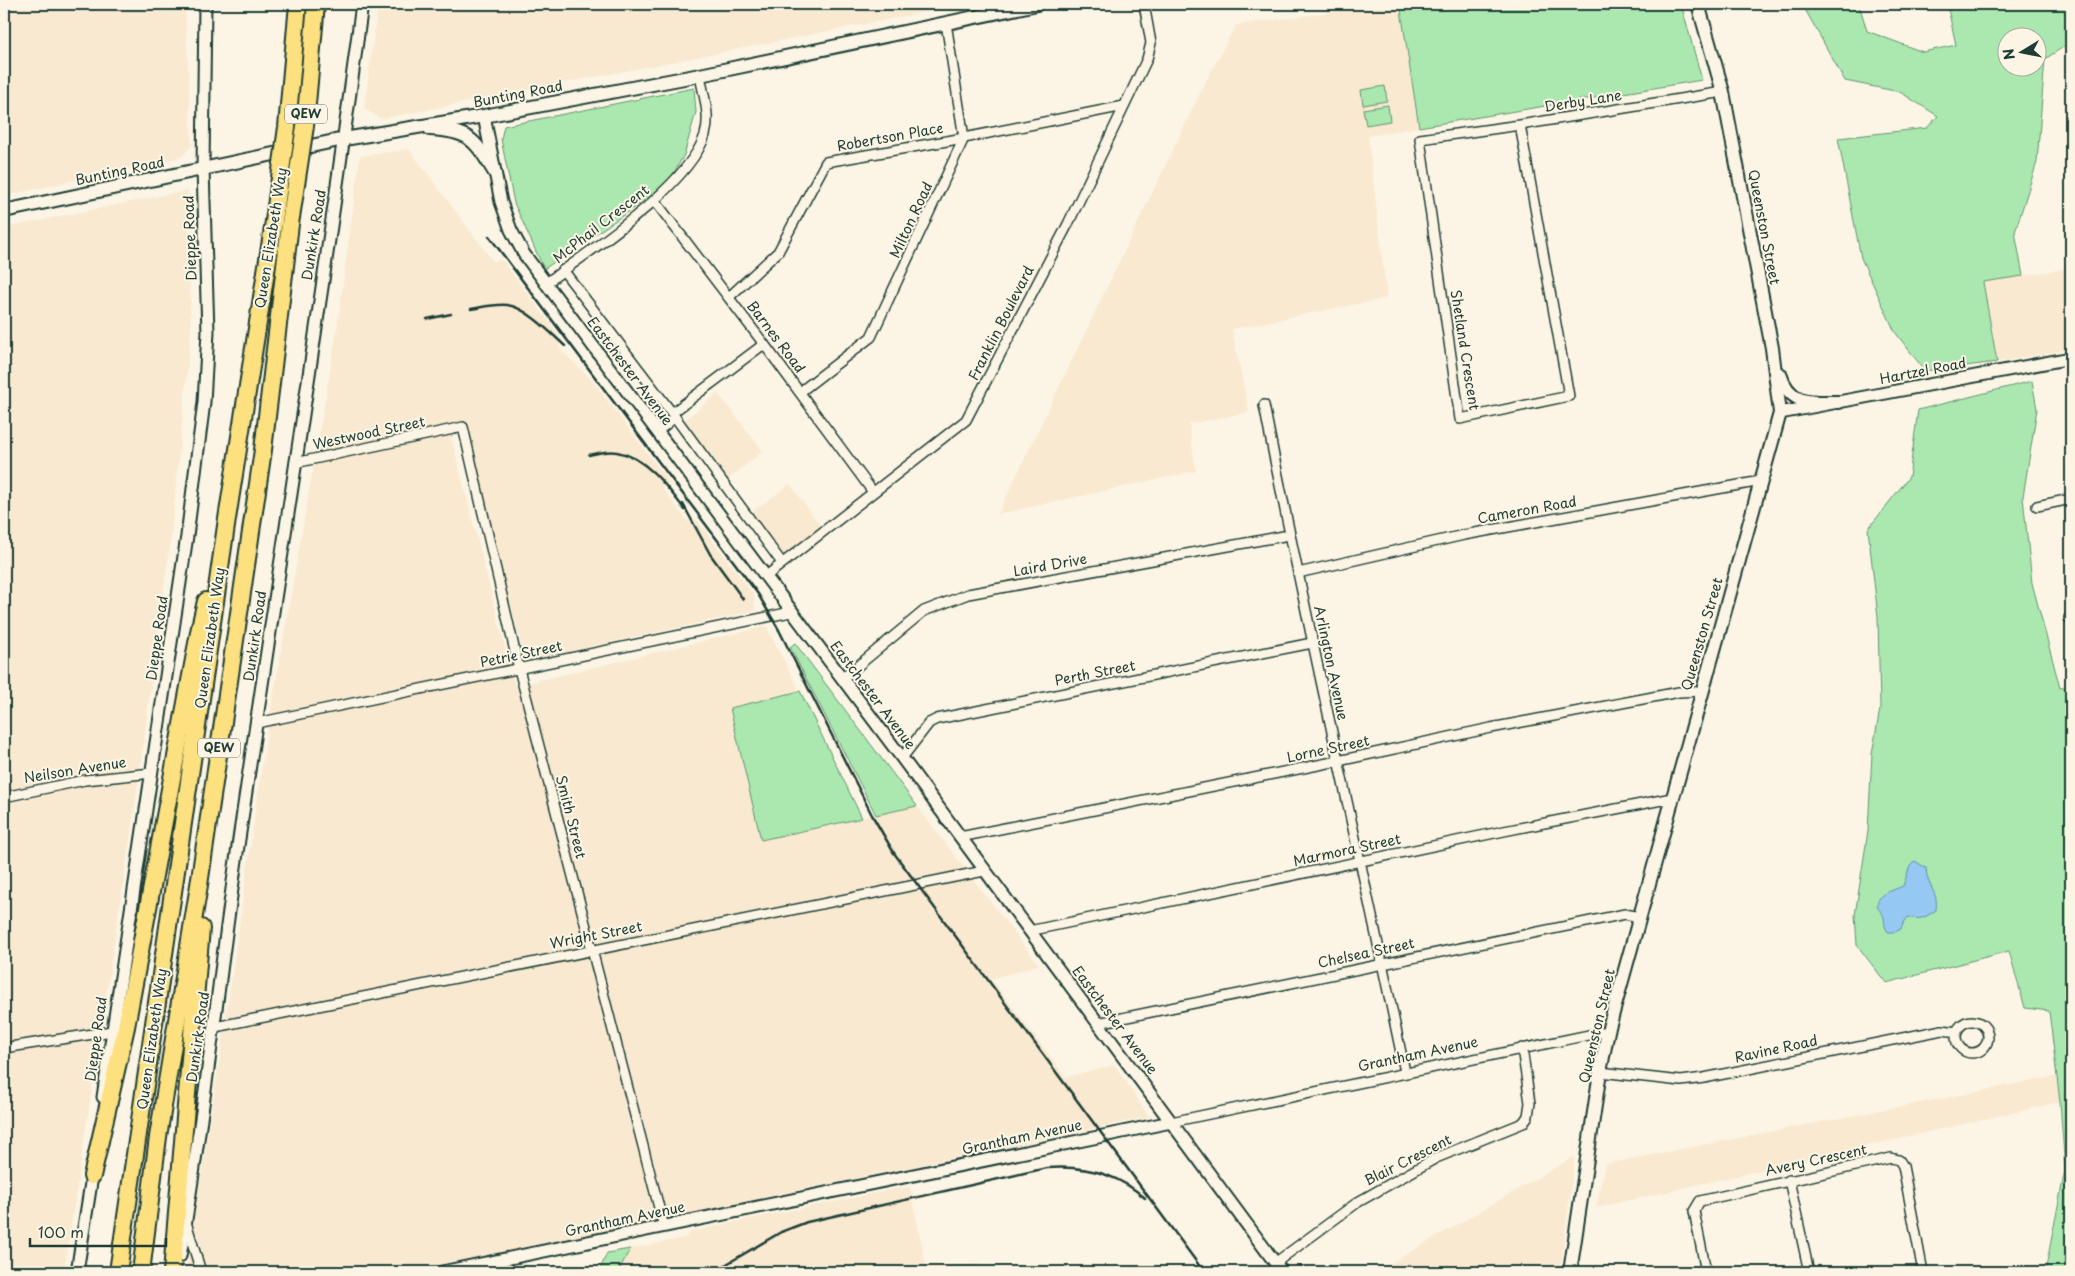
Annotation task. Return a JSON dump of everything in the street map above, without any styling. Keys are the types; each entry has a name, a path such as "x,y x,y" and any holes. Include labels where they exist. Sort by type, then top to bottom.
{"highway":[{"name":"Queen Elizabeth Way","path":"118,1272 227,519 274,220 287,126 298,4"},
{"name":"Queen Elizabeth Way","path":"141,1272 158,1137 199,885 262,450 290,224 305,126 316,4"},
{"path":"92,1176 126,1027 200,627 227,519"},
{"path":"172,1272 202,936 199,885"}],"main road":[{"name":"Bunting Road","path":"4,211 344,139 484,116 700,75 1037,4"},
{"name":"Queenston Street","path":"1570,1272 1600,1072 1608,1031 1780,413 1772,348 1723,92 1698,4"},
{"path":"407,128 445,130 469,137 488,158 496,173"},
{"path":"1772,348 1783,382 1798,400 1807,402 1839,402"}],"street":[{"name":"Dieppe Road","path":"77,1272 187,536 206,382 208,332 203,169 205,4"},
{"name":"Dunkirk Road","path":"177,1272 215,1027 237,855 344,139 362,4"},
{"name":"Franklin Boulevard","path":"765,577 966,420 1068,224 1147,59 1151,44 1144,4"},
{"path":"946,23 964,138"},
{"name":"McPhail Crescent","path":"545,284 655,201 694,157 705,134 707,115 700,75"},
{"name":"Derby Lane","path":"1447,136 1723,92"},
{"name":"Robertson Place","path":"728,297 778,252 826,162 964,138 1124,106"},
{"name":"Eastchester Avenue","path":"484,116 501,202 511,230 524,254 902,758 1278,1268"},
{"name":"Shetland Crescent","path":"1447,136 1420,140 1460,419 1569,396 1520,125"},
{"name":"Milton Road","path":"800,392 871,337 964,138"},
{"name":"Barnes Road","path":"655,201 800,392 873,492"},
{"name":"Eastchester Avenue","path":"564,270 782,562"},
{"path":"658,431 674,415 764,344"},
{"name":"Hartzel Road","path":"1780,413 2071,358"},
{"name":"Arlington Avenue","path":"1264,406 1289,535 1361,861 1405,1072"},
{"name":"Smith Street","path":"448,430 463,427 519,669 664,1227"},
{"name":"Westwood Street","path":"295,463 448,430"},
{"name":"Cameron Road","path":"1298,572 1464,535 1761,481"},
{"path":"2037,506 2071,499"},
{"name":"Laird Drive","path":"842,679 924,611 968,594 1289,535"},
{"name":"Petrie Street","path":"257,723 791,612"},
{"name":"Perth Street","path":"902,758 928,723 937,719 1312,643"},
{"name":"Lorne Street","path":"960,837 1338,761 1491,728 1679,692 1702,691"},
{"name":"Neilson Avenue","path":"4,797 85,780 152,773"},
{"name":"Marmora Street","path":"1029,931 1504,831 1672,798"},
{"name":"Wright Street","path":"215,1027 591,949 984,871"},
{"name":"Chelsea Street","path":"1098,1023 1625,914 1640,916"},
{"name":"Ravine Road","path":"1600,1072 1682,1081 1942,1030 1957,1032"},
{"path":"4,1048 112,1031"},
{"name":"Grantham Avenue","path":"442,1272 1608,1031"},
{"name":"Blair Crescent","path":"1278,1268 1358,1202 1436,1158 1523,1123 1528,1116 1530,1104 1522,1048"},
{"name":"Avery Crescent","path":"1706,1272 1694,1211 1697,1204 1703,1199 1891,1158 1899,1160 1904,1172 1923,1272"},
{"path":"1789,1180 1809,1272"},
{"path":"186,1221 200,1272"}],"shaded area":[{"path":"4,4 185,4 192,145 182,157 4,196"},
{"path":"378,4 967,4 381,119 364,109"},
{"path":"1377,4 1400,4 1419,127 1368,136 1387,298 1232,329 1249,412 1189,424 1196,471 998,514 1205,83 1236,25 1377,6"},
{"path":"409,149 493,261 502,260 558,334 559,348 591,379 670,483 662,488 688,522 697,520 754,595 755,611 525,661 463,421 448,424 515,686 766,626 800,691 730,709 761,840 917,806 1039,965 991,979 1066,1077 1115,1065 1149,1117 405,1272 186,1272 221,1050 266,738 335,342 360,156"},
{"path":"188,190 191,332 171,537 135,806 64,1272 4,1272 4,228"},
{"path":"2071,268 2071,349 1997,362 1983,282"},
{"path":"718,393 763,451 726,481 680,424"},
{"path":"790,484 822,528 781,559 749,514"},
{"path":"2057,1076 2060,1102 1596,1208 1605,1164"},
{"path":"1575,1156 1560,1272 1376,1272"},
{"path":"910,1186 926,1266 981,1264 983,1272 618,1272 630,1249 684,1238 692,1231"}],"green space":[{"path":"1400,4 1681,4 1702,80 1419,127"},
{"path":"1802,4 1859,4 1867,31 1923,52 1956,45 1947,4 2071,4 2071,42 2048,57 2048,28 1998,28 1998,78 2044,78 2037,162 2015,232 2023,276 1983,282 1997,362 1925,371 1895,332 1861,258 1838,138 1927,128 1938,116 1900,92 1845,81"},
{"path":"1385,86 1387,101 1363,105 1361,90"},
{"path":"694,88 696,112 684,155 666,186 544,269 514,203 501,139 504,126"},
{"path":"1388,105 1390,121 1366,125 1363,109"},
{"path":"2032,381 2037,409 2023,497 2032,583 2060,688 2071,686 2071,1272 2045,1272 2065,1170 2060,1102 2049,1011 2025,1008 2009,951 1886,983 1857,945 1855,915 1868,831 1872,754 1880,709 1878,617 1868,529 1909,477 1918,410"},
{"path":"795,643 917,806 876,815 790,647"},
{"path":"800,691 862,818 761,840 730,708"},
{"path":"630,1249 618,1272 599,1272 607,1253"}],"water":[{"path":"1915,861 1926,868 1928,881 1936,898 1936,910 1923,918 1908,917 1901,929 1895,932 1888,932 1877,903 1881,896 1903,886 1910,866"}],"railway":[{"path":"489,236 758,594 779,630 872,815 894,853 1204,1272"},
{"path":"471,309 507,305 522,310 538,321 565,346"},
{"path":"427,319 451,314"},
{"path":"589,455 613,451 628,455 637,460 656,475 685,510"},
{"path":"683,504 710,554 743,599"},
{"path":"725,1265 781,1232 807,1222 1047,1168 1061,1167 1099,1172 1123,1182 1145,1198"}]}
